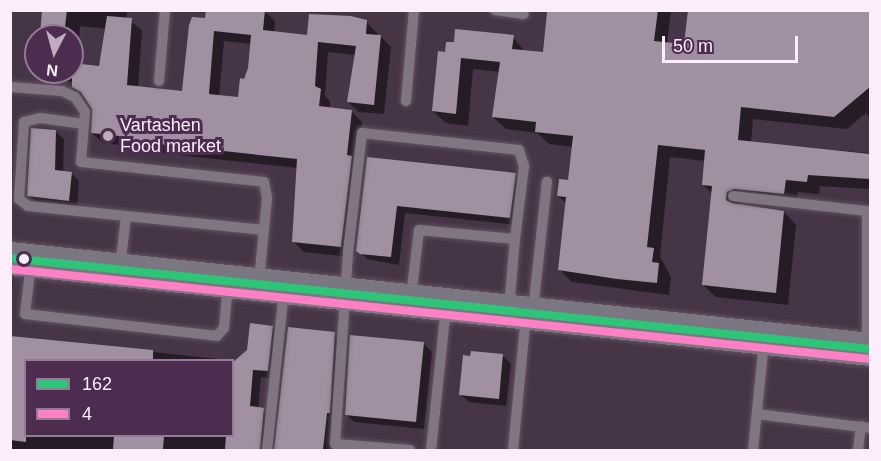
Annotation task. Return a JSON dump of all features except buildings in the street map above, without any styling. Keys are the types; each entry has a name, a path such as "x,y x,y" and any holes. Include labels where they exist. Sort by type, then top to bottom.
{"main road":[{"path":"21,259 869,349"}],"lane":[{"path":"159,81 165,10"},
{"path":"406,101 414,10"},
{"path":"495,10 525,14"},
{"path":"10,87 62,91 75,97 85,112 81,162 264,183 267,198 257,284 267,450"},
{"path":"84,124 40,118 24,122 16,195 28,206 264,230"},
{"path":"410,450 335,444 347,294 348,252 362,133 519,150 524,166 515,239 523,312"},
{"path":"513,450 523,312 547,182"},
{"path":"733,196 867,211 869,349"},
{"path":"119,270 126,217"},
{"path":"410,300 419,230 515,239"},
{"path":"21,259 25,314 217,336 257,284"},
{"path":"431,450 447,304"},
{"path":"753,450 765,338"},
{"path":"757,414 866,427 858,450"}],"transit line":[{"name":"162","path":"10,258 870,349"},
{"name":"4","path":"10,269 869,359"}],"place":[{"name":"Vartashen Food market","path":"108,136"}]}
